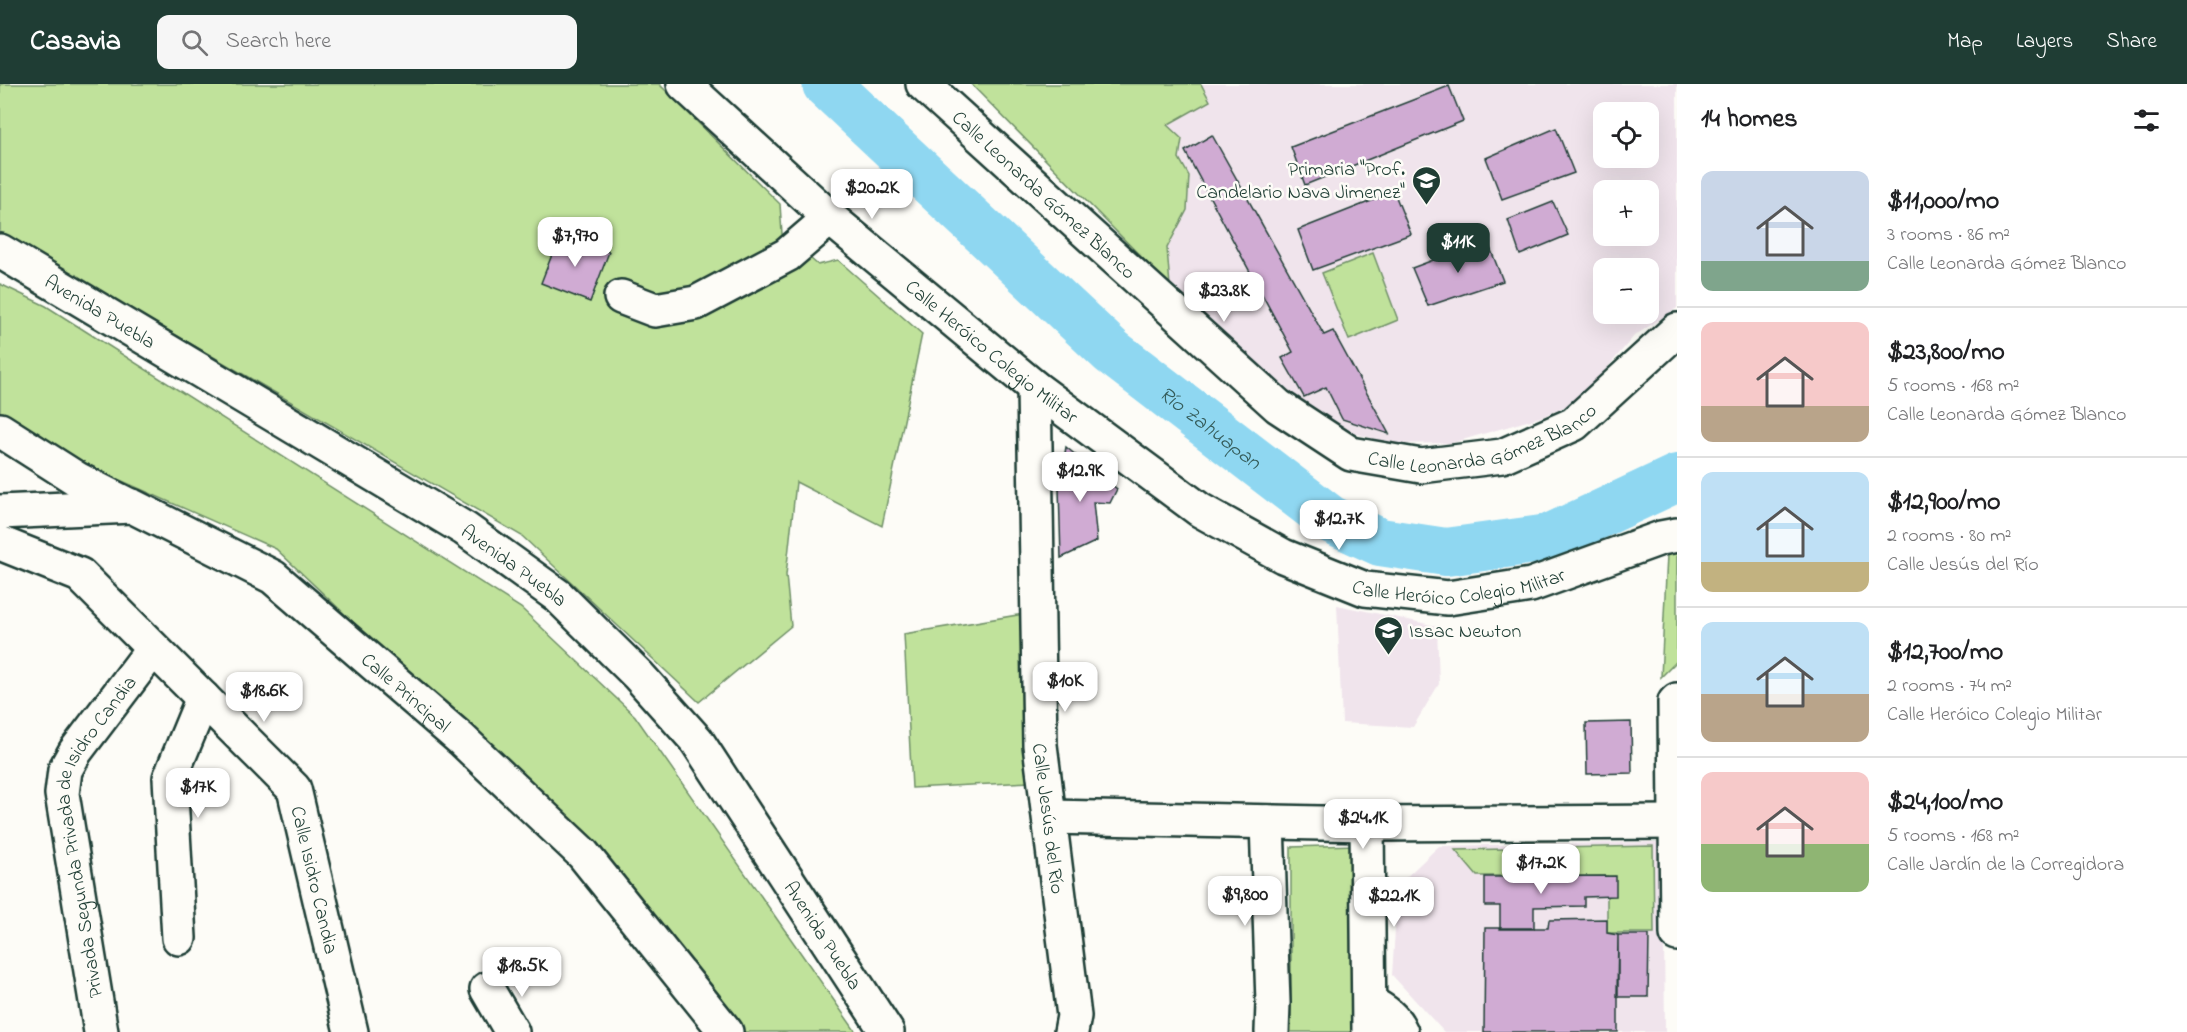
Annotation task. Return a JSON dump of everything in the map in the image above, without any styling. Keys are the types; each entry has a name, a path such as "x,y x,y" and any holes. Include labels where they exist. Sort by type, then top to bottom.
{"street":[{"name":"Calle Heróico Colegio Militar","path":"684,84 830,218 1034,387 1200,510 1283,556 1365,589 1448,597 1531,585 1661,538 1677,535"},
{"name":"Calle Leonarda Gómez Blanco","path":"923,84 1278,406 1352,454 1421,466 1502,456 1574,424 1677,330"},
{"path":"621,297 655,310 696,303 787,255 830,218"},
{"name":"Avenida Puebla","path":"0,250 465,529 558,596 638,675 697,741 887,1032"},
{"path":"1574,424 1672,364"},
{"name":"Calle Jesús del Río","path":"1034,387 1040,745 1074,1016 1071,1032"},
{"path":"0,430 77,479 132,507"},
{"name":"Calle Principal","path":"0,512 132,507 273,577 461,739 583,855 726,1032"},
{"name":"Calle Isidro Candia","path":"0,543 80,575 294,789 351,1032"},
{"name":"Privada Segunda Privada de Isidro Candia","path":"101,1032 62,794 65,770 75,752 153,649"},
{"path":"179,938 170,778 203,698"},
{"path":"1676,701 1677,934"},
{"path":"1050,817 1367,824 1677,822"},
{"path":"1267,822 1272,1032"},
{"path":"1367,824 1370,1018"},
{"path":"487,989 512,1032"},
{"path":"1370,1018 1381,1008 1396,1022 1401,1032"}],"shaded area":[{"name":"Primaria \"Prof. Candelario Nava Jimenez\"","path":"1201,84 1677,84 1677,308 1659,320 1659,258 1593,258 1593,324 1652,324 1634,336 1581,399 1544,416 1452,443 1394,444 1338,429 1280,387 1170,286 1167,248 1187,210 1179,158 1167,125 1210,101"},
{"name":"Issac Newton","path":"1337,605 1437,626 1439,684 1413,727 1342,723"},
{"path":"1663,842 1665,1032 1444,1032 1392,975 1398,885 1439,846"}],"green space":[{"path":"0,84 659,84 780,204 782,234 818,265 838,260 922,334 882,526 796,482 786,575 791,626 699,702 522,536 0,233"},
{"path":"971,84 1201,84 1210,101 1167,125 1182,139 1179,158 1189,176 1187,210 1167,248 1170,286"},
{"path":"1373,253 1398,320 1349,340 1322,273"},
{"path":"0,284 46,306 521,608 635,716 856,1032 739,1032 587,844 276,549 0,425"},
{"path":"1677,550 1677,661 1661,677 1667,555"},
{"path":"1024,614 1031,782 912,788 904,634"},
{"path":"1355,845 1351,1032 1291,1032 1291,847"},
{"path":"1653,846 1654,933 1607,933 1607,876 1477,876 1455,850"}],"building":[{"path":"1449,86 1463,121 1305,185 1291,147"},
{"path":"1556,128 1574,173 1502,199 1486,158"},
{"path":"1212,135 1324,335 1333,331 1389,434 1342,419 1326,387 1304,397 1282,358 1293,352 1185,151"},
{"path":"1394,192 1411,234 1313,270 1298,230"},
{"path":"1553,202 1568,235 1520,255 1508,220"},
{"path":"560,234 609,252 590,302 541,283"},
{"path":"1487,240 1503,281 1428,306 1412,268"},
{"path":"1066,447 1117,489 1110,503 1093,502 1097,541 1061,558 1059,488"},
{"path":"1631,722 1632,773 1587,774 1586,723"},
{"path":"1616,876 1616,896 1584,897 1584,906 1534,907 1534,929 1500,929 1500,906 1485,906 1485,877"},
{"path":"1607,919 1607,933 1618,935 1618,1032 1484,1032 1485,928 1548,928 1549,920"},
{"path":"1618,935 1649,935 1648,997 1617,997"}],"waterway":[{"name":"Río Zahuapan","path":"826,84 1112,352 1330,519 1380,542 1446,552 1549,538 1677,478"}],"place":[{"name":"Primaria \"Prof. Candelario Nava Jimenez\"","path":"1426,206"},
{"name":"Issac Newton","path":"1388,656"}]}
